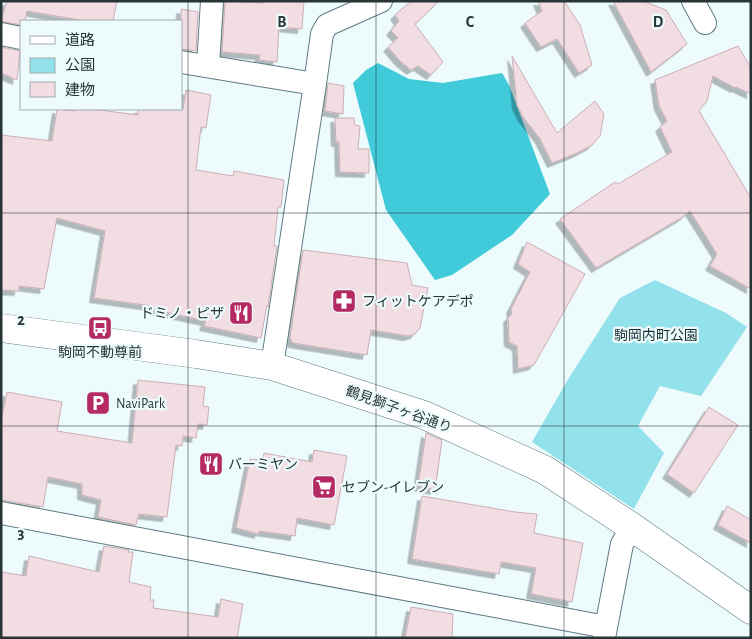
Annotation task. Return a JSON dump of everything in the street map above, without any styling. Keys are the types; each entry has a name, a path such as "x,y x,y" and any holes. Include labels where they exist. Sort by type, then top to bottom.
{"main road":[{"name":"鶴見獅子ヶ谷通り","path":"1,328 272,366 424,415 545,470 632,527 751,610"}],"street":[{"path":"208,66 212,1"},
{"path":"272,366 322,34 327,25 380,1"},
{"path":"693,1 705,23"},
{"path":"1,34 20,38"},
{"path":"182,62 315,84"},
{"path":"1,513 605,632 622,544 632,527"}],"green space":[{"name":"駒岡内町公園","path":"655,280 726,313 747,327 701,396 660,386 638,426 664,453 634,509 532,442 567,381 620,298"}],"shaded area":[{"path":"378,63 409,79 443,83 502,73 509,85 550,194 512,235 452,275 435,280 386,210 353,83 366,70"}],"building":[{"path":"7,1 117,1 113,20 79,20 27,11 25,20 20,20 20,25 1,21"},
{"path":"225,1 263,3 263,1 304,1 302,29 279,27 277,62 259,60 260,55 222,52"},
{"path":"411,1 439,1 415,24 443,62 431,75 418,66 411,70 388,47 398,38 391,31 399,21 395,15"},
{"path":"538,1 564,1 580,25 592,65 579,73 557,39 541,47 525,23 542,11"},
{"path":"613,1 643,1 666,10 687,44 651,72"},
{"path":"181,9 198,12 196,51 182,49"},
{"path":"738,46 751,68 751,94 713,76 707,101 699,111 751,198 751,289 710,266 717,254 690,211 596,268 560,219 615,182 618,184 672,152 660,127 667,121 659,106 655,80"},
{"path":"1,47 20,51 17,80 1,73"},
{"path":"512,56 557,133 595,101 604,114 600,136 592,145 552,163 540,139 523,117 517,105"},
{"path":"328,83 344,86 343,114 325,111"},
{"path":"186,90 211,95 206,128 201,127 196,170 233,176 234,171 284,180 281,207 278,207 274,246 277,246 268,307 267,305 261,338 204,326 206,321 151,309 152,306 94,298 105,231 57,218 44,289 19,286 19,291 1,290 1,135 52,141 57,110 100,110 138,115 138,110 183,109"},
{"path":"335,118 354,118 355,125 360,126 358,149 369,149 369,173 340,172 339,142 336,142"},
{"path":"527,242 585,274 534,365 518,369 517,346 509,342 508,318 512,314 511,309 530,272 518,264"},
{"path":"303,250 407,263 412,285 428,288 420,328 415,334 408,336 371,330 367,355 293,343 290,338"},
{"path":"138,380 205,387 203,406 209,407 207,425 198,424 196,438 183,436 182,446 176,445 167,517 139,514 136,525 98,517 101,500 82,495 82,484 48,477 43,507 1,500 1,421 7,392 62,402 57,431 132,443"},
{"path":"709,407 738,425 694,493 667,474"},
{"path":"426,433 442,440 435,490 418,486"},
{"path":"314,450 347,456 334,525 297,518 295,536 259,531 259,534 236,528 250,459 263,460 264,453 312,462"},
{"path":"422,496 537,514 534,533 583,543 572,602 531,594 536,568 501,562 499,574 412,559"},
{"path":"727,506 751,520 751,543 718,525"},
{"path":"104,546 133,552 129,582 151,587 150,600 154,600 153,608 218,617 221,599 243,604 237,638 1,638 1,572 26,576 29,556 99,572"},
{"path":"411,607 453,614 452,638 405,638"}],"place":[{"name":"フィットケアデポ","path":"344,301"},
{"name":"ドミノ・ピザ","path":"241,313"},
{"name":"駒岡不動尊前","path":"100,328"},
{"name":"NaviPark","path":"98,403"},
{"name":"バーミヤン","path":"211,464"},
{"name":"セブン-イレブン","path":"324,487"}]}
